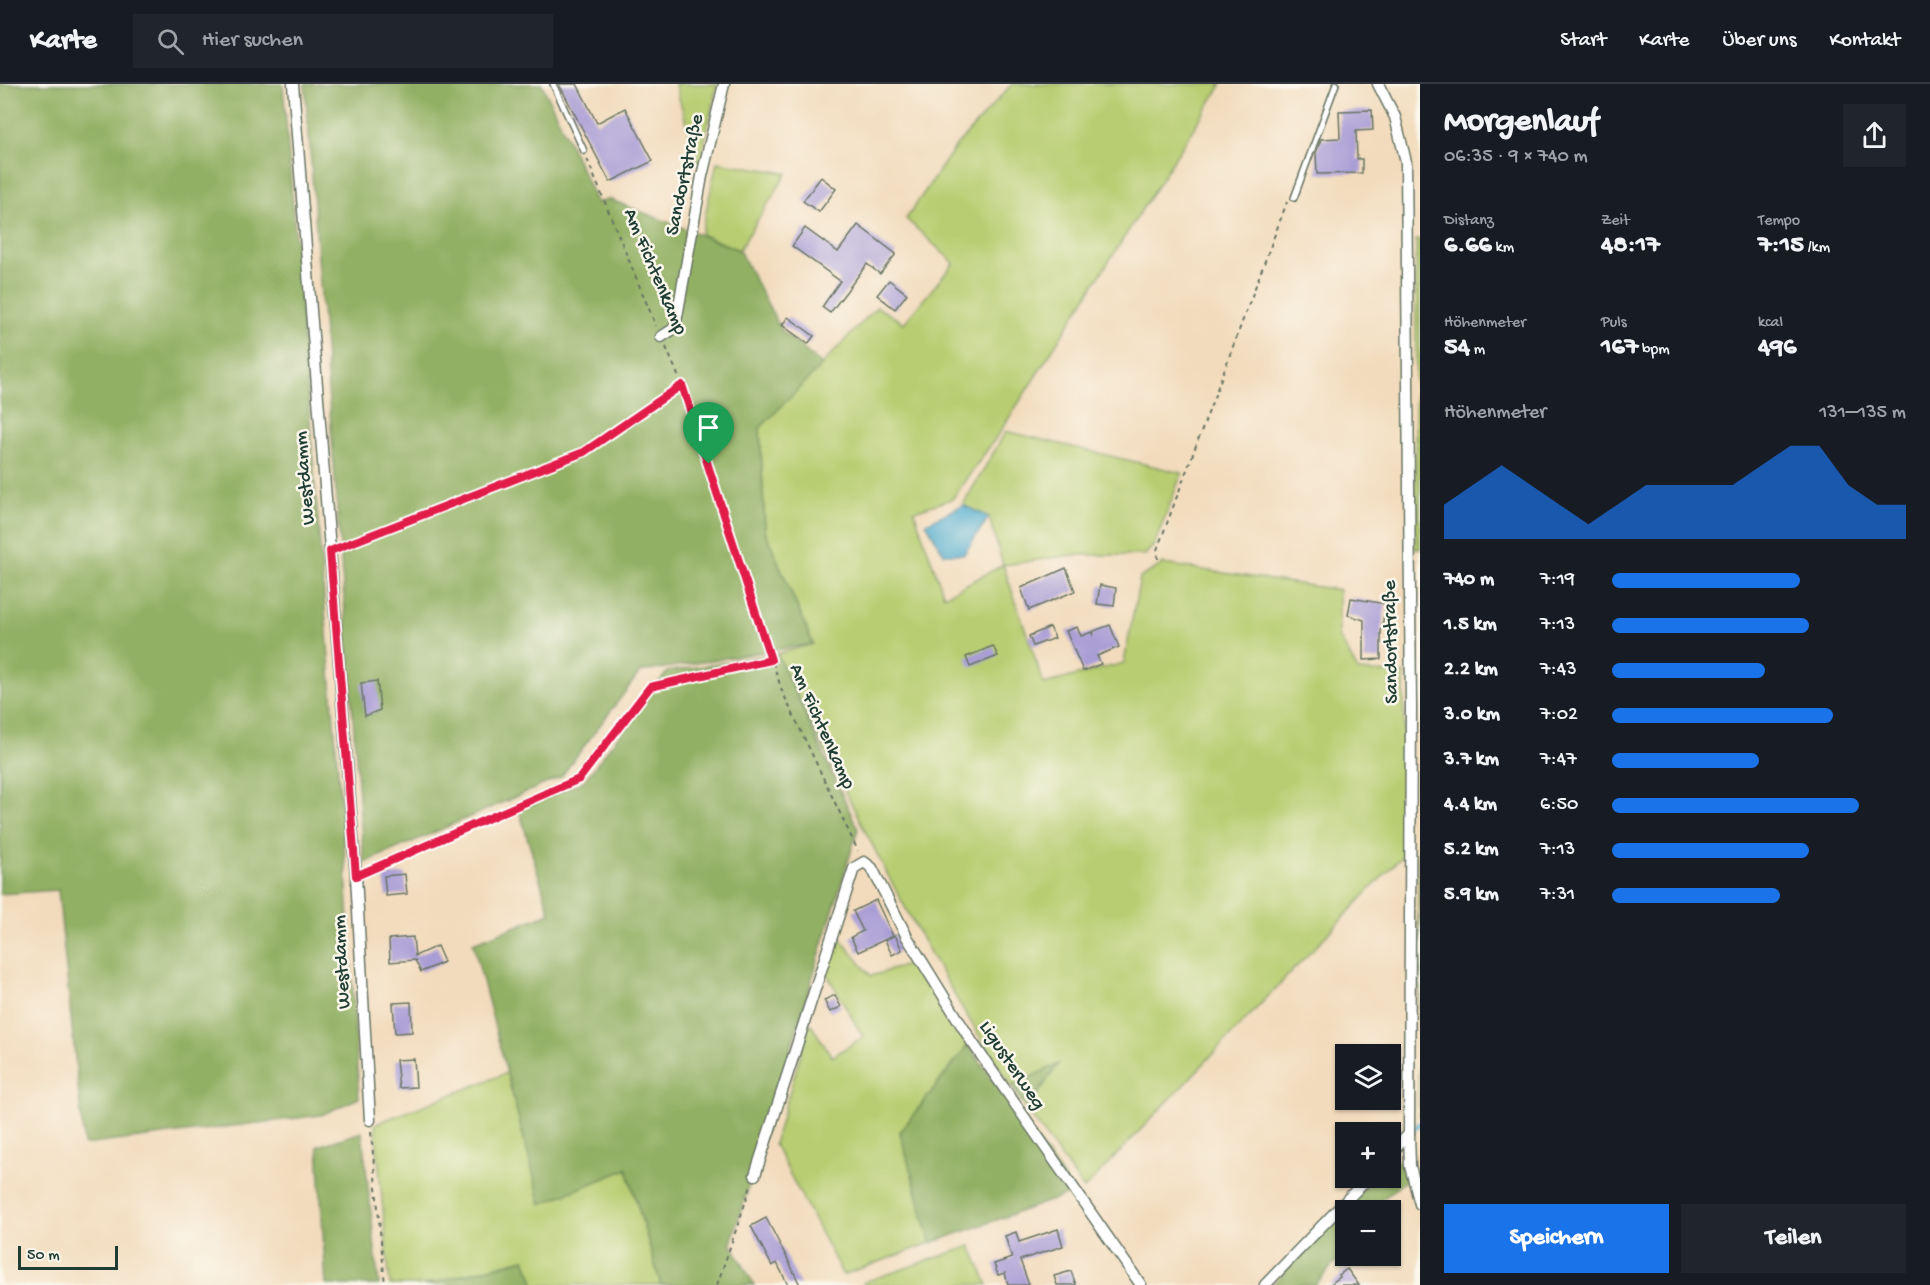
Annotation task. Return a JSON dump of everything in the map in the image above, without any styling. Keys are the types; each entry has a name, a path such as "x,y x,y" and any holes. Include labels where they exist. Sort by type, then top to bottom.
{"street":[{"name":"Westdamm","path":"293,84 356,876 370,1120"},
{"name":"Sandortstraße","path":"661,337 675,328 702,176 723,84"},
{"name":"Sandortstraße","path":"1378,84 1395,117 1406,162 1411,706 1409,1134 1410,1166 1420,1204"},
{"path":"755,1175 854,868 864,862"},
{"name":"Ligusterweg","path":"864,862 872,868 908,937 972,1042 1141,1285"},
{"path":"1401,1142 1409,1134"},
{"path":"1265,1285 1358,1188"}],"lane":[{"path":"553,84 584,151"},
{"path":"1294,198 1336,84"}],"path":[{"name":"Am Fichtenkamp","path":"584,151 682,385 782,691 864,862"},
{"path":"1158,560 1157,550 1287,201 1294,198"},
{"path":"330,551 584,452 682,385"},
{"path":"356,876 579,779 650,687 771,660"},
{"path":"370,1120 385,1285"},
{"path":"717,1285 755,1175"}],"green space":[{"path":"0,84 283,84 346,871 359,1098 321,1115 84,1145 58,890 0,894"},
{"path":"305,84 542,84 597,203 609,199 739,250 782,331 822,365 760,428 765,531 813,644 640,672 561,777 364,863"},
{"path":"675,84 717,84 699,168 699,167"},
{"path":"1012,84 1222,84 1000,432 952,499 914,511 944,596 1003,565 1044,684 1124,663 1140,578 1163,564 1339,590 1339,636 1358,671 1404,674 1403,855 1084,1189 1027,1110 1057,1065 1012,1086 947,982 887,874 777,654 813,644 765,531 760,428 877,307 904,323 954,263 906,219 956,146"},
{"path":"717,162 787,173 739,250 701,234"},
{"path":"1416,240 1420,240 1420,549 1415,549"},
{"path":"1006,431 1182,473 1154,545 1145,555 1073,555 1003,565 989,517 963,505"},
{"path":"777,654 858,829 731,1243 754,1285 661,1285 627,1169 541,1204 473,943 550,913 519,810 584,781 667,672"},
{"path":"1418,787 1420,787 1419,1117"},
{"path":"838,936 871,976 914,963 968,1045 900,1132 931,1243 843,1275 774,1144 810,1023 832,1057 863,1037 824,969"},
{"path":"968,1045 1071,1188 1070,1194 931,1243 900,1132"},
{"path":"1058,1064 1027,1110 1012,1086"},
{"path":"507,1073 541,1203 627,1169 661,1285 535,1285 525,1259 424,1285 390,1285 375,1124"},
{"path":"362,1132 379,1285 326,1285 318,1146"},
{"path":"1401,1164 1404,1166 1406,1180 1401,1184"},
{"path":"1364,1188 1396,1188 1381,1200 1353,1200"},
{"path":"1335,1219 1335,1262 1315,1285 1272,1285"},
{"path":"971,1246 988,1285 863,1285 864,1282"},
{"path":"525,1259 535,1285 424,1285"}],"water":[{"path":"963,505 989,517 964,554 944,554 926,523"}],"building":[{"path":"559,84 577,84 597,123 625,108 653,161 610,182"},
{"path":"1372,110 1373,130 1356,131 1357,159 1362,159 1362,173 1317,174 1316,153 1321,139 1340,138 1339,111"},
{"path":"821,177 836,189 819,212 803,201"},
{"path":"858,225 896,254 880,274 867,264 830,313 822,307 840,281 792,246 805,228 838,252"},
{"path":"889,280 907,294 895,309 877,295"},
{"path":"788,317 814,336 808,344 782,325"},
{"path":"1066,568 1075,591 1029,610 1021,588"},
{"path":"1100,585 1116,588 1114,606 1097,604"},
{"path":"1351,598 1386,604 1381,632 1381,659 1364,660 1364,620 1348,615"},
{"path":"1110,625 1119,647 1097,656 1101,664 1083,671 1066,631 1077,627 1081,636 1092,632 1093,636 1094,631"},
{"path":"1050,627 1055,638 1033,646 1029,636"},
{"path":"993,646 998,656 970,667 966,657"},
{"path":"377,681 380,710 365,716 361,683"},
{"path":"405,874 407,894 386,896 384,876"},
{"path":"876,900 893,936 858,952 851,937 863,931 853,911"},
{"path":"895,935 902,950 892,955 885,940"},
{"path":"413,937 415,956 437,946 444,962 421,972 415,960 390,962 389,939"},
{"path":"835,995 841,1007 830,1012 824,1000"},
{"path":"411,1002 412,1032 395,1033 393,1003"},
{"path":"414,1059 416,1087 399,1088 396,1060"},
{"path":"766,1218 800,1285 788,1285 777,1263 772,1266 751,1226"},
{"path":"1058,1229 1063,1246 1020,1260 1029,1285 1008,1285 1005,1273 998,1275 994,1264 1012,1258 1005,1236 1016,1232 1019,1242"},
{"path":"1347,1269 1359,1285 1329,1285 1340,1277 1339,1275"},
{"path":"1071,1271 1076,1285 1057,1285 1054,1276"}],"waterway":[{"path":"1411,1132 1420,1123"}],"route":[{"path":"682,385 709,464 771,660 650,687 579,779 356,876 330,551 584,452 682,385"}]}
